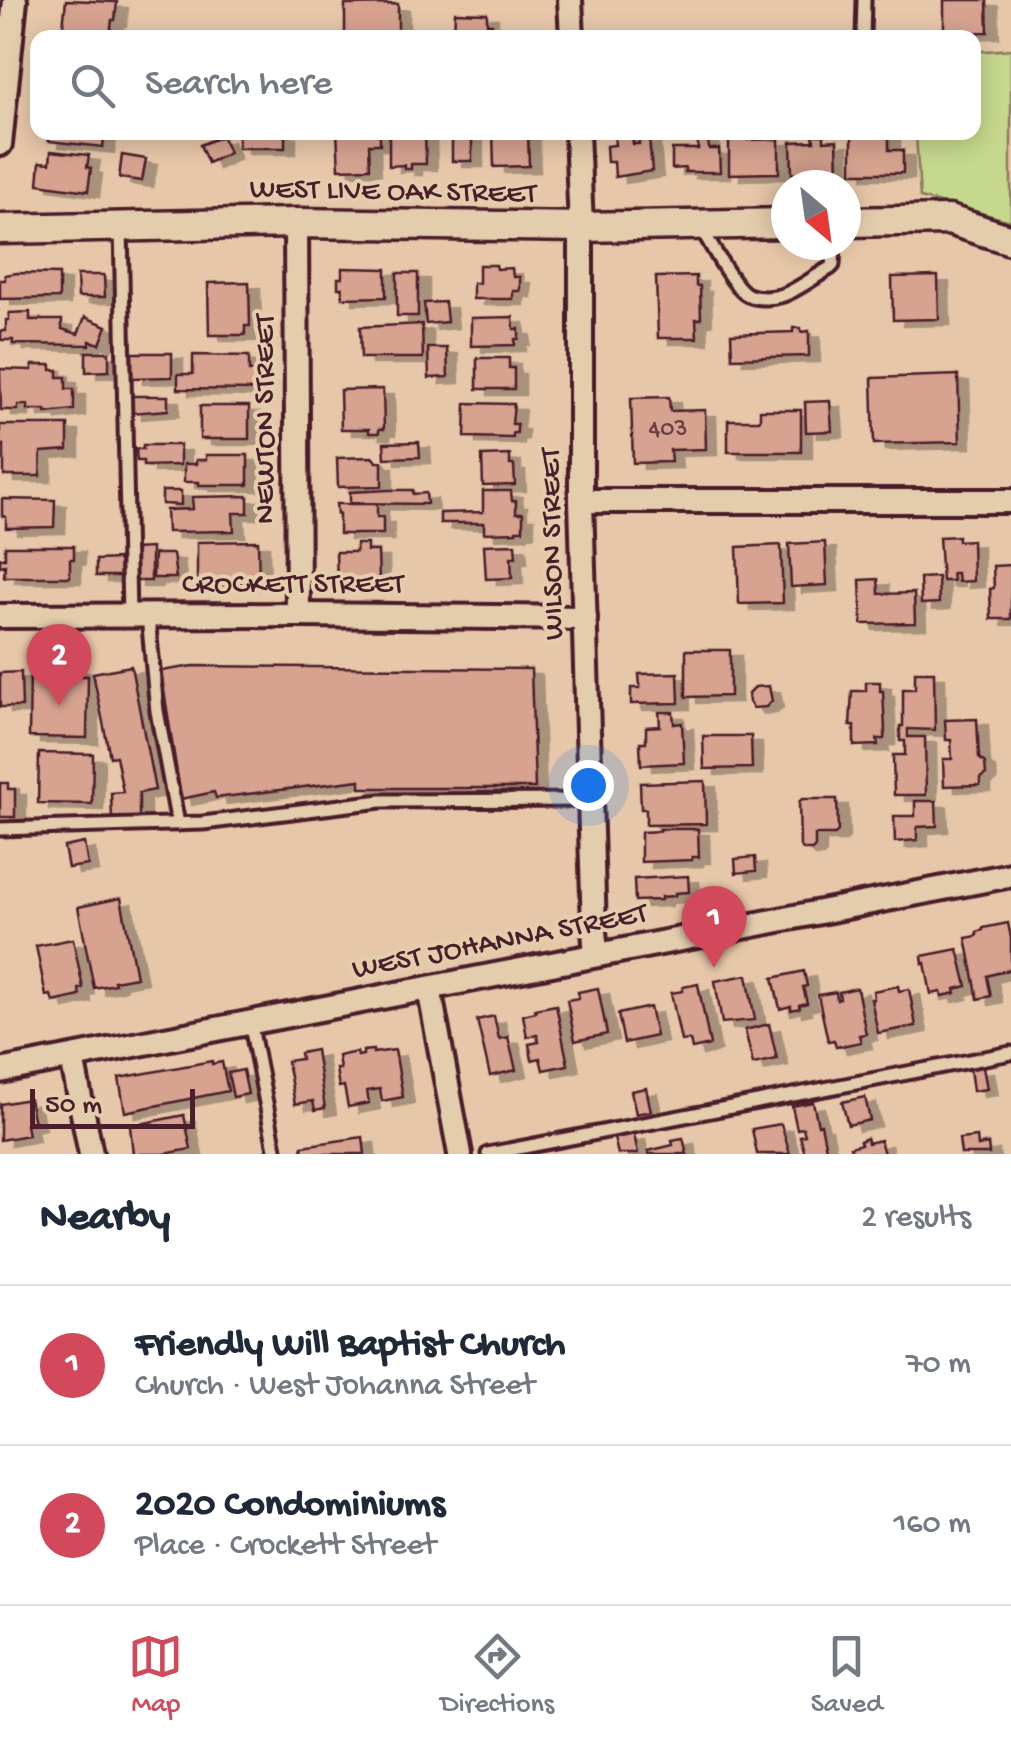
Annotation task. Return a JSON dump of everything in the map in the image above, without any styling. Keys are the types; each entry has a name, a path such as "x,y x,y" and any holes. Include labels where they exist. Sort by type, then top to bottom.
{"street":[{"path":"0,144 15,0"},
{"path":"570,0 572,30"},
{"name":"WILSON STREET","path":"576,140 581,227 582,502 596,955"},
{"path":"861,222 949,220 1011,240"},
{"name":"WEST LIVE OAK STREET","path":"0,230 296,222 581,227 771,223"},
{"name":"NEWTON STREET","path":"296,222 298,614"},
{"path":"582,502 1011,501"},
{"name":"CROCKETT STREET","path":"0,616 298,614 585,618"},
{"name":"WEST JOHANNA STREET","path":"0,1071 1011,875"},
{"path":"429,988 460,1154"},
{"path":"72,1058 92,1154"}],"lane":[{"path":"863,30 864,0"},
{"path":"700,225 716,254 749,296 778,296 833,265 833,260"},
{"path":"122,227 139,616 178,824"},
{"path":"0,828 203,823 381,801 590,800"},
{"path":"250,1021 276,1154"},
{"path":"488,1154 1011,1053"}],"green space":[{"path":"1011,49 1011,221 920,198 916,140 981,140 981,51"}],"building":[{"path":"66,0 117,2 111,30 63,30"},
{"path":"944,0 987,0 988,32 944,30"},
{"path":"398,4 398,30 345,30 345,5"},
{"path":"455,12 487,13 487,24 492,24 492,30 454,30"},
{"path":"48,140 104,140 103,147"},
{"path":"224,140 229,153 208,163 200,145"},
{"path":"238,140 285,140 285,148 238,148"},
{"path":"337,140 380,140 380,144 369,144 370,168 339,169"},
{"path":"389,140 425,140 426,164 411,164 411,169 404,169 404,165 389,166"},
{"path":"452,140 472,140 472,161 452,161"},
{"path":"493,140 528,140 529,166 494,167"},
{"path":"615,140 639,144 639,140 649,140 652,171 615,177 614,162 607,162 606,146 615,145"},
{"path":"698,140 708,140 709,149 719,149 720,172 672,169 672,149 698,149"},
{"path":"729,140 779,140 779,170 729,174"},
{"path":"837,140 838,170 792,170 791,142"},
{"path":"852,140 889,140 889,150 903,150 903,173 852,170"},
{"path":"51,151 89,155 88,191 38,184 40,162 50,163"},
{"path":"122,155 146,159 142,181 119,178"},
{"path":"479,265 512,268 513,277 520,277 520,291 513,291 513,299 473,299 473,283 479,283"},
{"path":"342,268 386,269 386,297 342,298 338,278 342,278"},
{"path":"17,273 59,274 59,298 0,299 0,280"},
{"path":"397,273 418,273 418,316 397,316"},
{"path":"77,275 104,275 105,297 78,297"},
{"path":"696,276 701,319 696,319 697,338 658,338 656,277"},
{"path":"938,276 939,319 893,320 892,277"},
{"path":"249,282 250,326 245,326 245,335 209,335 208,283"},
{"path":"445,302 447,322 426,324 424,303"},
{"path":"30,312 30,320 62,320 62,329 78,334 85,317 107,326 100,344 13,344 13,340 1,340 9,313"},
{"path":"513,317 514,329 519,329 515,345 471,346 471,318"},
{"path":"422,324 423,358 361,358 360,327"},
{"path":"793,328 809,331 809,356 732,358 731,334 793,332"},
{"path":"428,348 447,348 448,377 429,378"},
{"path":"86,352 109,352 109,371 86,372"},
{"path":"132,353 172,353 172,377 132,378"},
{"path":"193,355 249,356 249,371 256,371 256,390 178,389 178,374 193,374"},
{"path":"477,358 509,358 509,368 514,368 514,389 477,389"},
{"path":"32,365 51,365 51,370 58,370 58,377 66,377 66,389 74,389 74,410 46,413 18,405 18,410 1,410 0,369 32,370"},
{"path":"958,375 960,442 874,444 872,378"},
{"path":"383,389 384,429 369,433 369,429 341,429 340,390"},
{"path":"131,396 168,396 168,410 131,413"},
{"path":"669,397 670,411 705,410 706,449 670,450 671,462 633,463 631,398"},
{"path":"830,401 832,431 806,432 805,402"},
{"path":"466,403 514,404 512,424 517,424 517,433 513,433 513,438 465,437"},
{"path":"200,406 249,406 249,439 200,439"},
{"path":"760,410 801,410 801,452 728,452 728,420 760,420"},
{"path":"0,425 68,425 68,450 41,452 40,476 4,476"},
{"path":"419,442 420,457 385,458 384,443"},
{"path":"143,445 180,445 180,465 143,466 143,461 137,461 136,449 143,449"},
{"path":"206,455 248,455 248,485 184,482 184,464 206,460"},
{"path":"510,455 515,485 483,486 482,456"},
{"path":"372,457 382,462 382,486 338,487 337,458"},
{"path":"162,491 181,491 181,505 162,504"},
{"path":"483,491 511,491 516,513 523,513 523,530 484,533 484,523 440,523 440,513 483,512"},
{"path":"350,492 426,493 427,504 350,503"},
{"path":"248,496 248,513 233,513 234,531 167,532 166,510 193,509 192,497"},
{"path":"2,499 55,500 54,527 6,528"},
{"path":"336,504 377,504 377,517 383,517 383,534 339,534"},
{"path":"958,536 958,541 972,540 973,581 958,582 957,573 952,573 953,581 942,581 939,537"},
{"path":"258,541 259,583 197,584 197,542"},
{"path":"825,542 827,585 791,587 789,544"},
{"path":"356,544 367,544 367,551 378,551 379,580 337,580 336,552 356,552"},
{"path":"515,544 512,578 486,579 484,545"},
{"path":"781,545 783,603 739,604 737,547"},
{"path":"5,546 74,546 70,577 4,577 5,565 0,566 0,558 5,558"},
{"path":"151,548 151,581 132,581 132,549"},
{"path":"154,554 173,554 176,578 153,578"},
{"path":"119,559 120,576 96,576 96,560"},
{"path":"1011,565 1011,619 991,619 993,566"},
{"path":"938,577 939,603 921,604 920,578"},
{"path":"878,579 879,594 914,593 915,623 862,624 860,580"},
{"path":"686,650 730,650 730,696 686,697"},
{"path":"131,666 155,790 139,793 139,818 112,819 111,793 123,792 116,756 110,757 93,673"},
{"path":"193,666 531,669 535,788 360,788 360,780 216,798 214,792 181,799 161,671"},
{"path":"30,667 82,667 82,676 88,676 87,738 29,737"},
{"path":"21,672 22,707 0,707 0,673"},
{"path":"915,672 934,672 935,730 908,729 908,737 925,737 926,795 894,795 893,755 905,755 905,741 900,741 903,689 915,689"},
{"path":"678,673 679,703 631,704 631,688 640,688 639,674"},
{"path":"866,682 880,682 883,691 884,739 877,739 878,745 854,746 854,726 850,726 852,691 866,691"},
{"path":"769,686 772,701 766,707 753,708 748,694 755,687"},
{"path":"659,712 673,712 674,724 682,723 684,763 641,765 640,742 646,742 646,727 660,726"},
{"path":"977,719 979,758 985,763 986,774 980,778 980,785 944,786 943,759 952,759 945,720"},
{"path":"703,736 751,736 752,768 704,769"},
{"path":"39,753 93,754 92,804 38,803"},
{"path":"705,781 706,824 646,825 640,783"},
{"path":"0,783 15,789 15,817 0,817"},
{"path":"802,799 837,799 838,831 835,835 815,835 812,850 800,846"},
{"path":"915,801 936,801 937,826 917,827 917,840 895,842 894,816 915,816"},
{"path":"698,829 699,857 641,862 641,832"},
{"path":"84,843 88,865 68,868 64,847"},
{"path":"755,857 756,871 736,873 735,859"},
{"path":"688,876 689,892 661,900 635,901 634,879"},
{"path":"121,898 136,977 94,988 78,907"},
{"path":"1008,923 1011,969 987,976 991,996 978,999 966,938 977,936 983,928"},
{"path":"73,939 83,988 79,989 80,996 53,1002 51,995 46,996 36,946"},
{"path":"958,949 967,986 955,989 956,993 931,994 922,956"},
{"path":"804,971 807,1003 791,1010 791,1006 780,1009 773,978"},
{"path":"747,975 755,1020 722,1023 715,981"},
{"path":"698,984 710,1045 692,1049 690,1040 681,1041 671,993"},
{"path":"898,986 899,991 909,989 916,1026 878,1033 873,991"},
{"path":"598,988 607,1034 575,1041 567,1000 579,998 578,992"},
{"path":"857,988 866,1034 859,1035 861,1042 836,1047 834,1040 828,1041 818,995 836,992 837,1000 839,992"},
{"path":"556,1005 568,1065 543,1070 540,1058 532,1060 529,1044 539,1042 537,1035 527,1037 523,1015"},
{"path":"650,1007 656,1036 624,1043 618,1014"},
{"path":"494,1016 499,1039 508,1037 516,1070 490,1076 477,1020"},
{"path":"769,1024 777,1059 753,1064 745,1030"},
{"path":"316,1050 325,1108 315,1110 313,1101 295,1104 287,1061 301,1059 300,1053"},
{"path":"373,1050 395,1050 403,1097 382,1101 380,1089 367,1091 369,1103 348,1107 344,1086 339,1087 338,1056 357,1052 358,1056"},
{"path":"222,1062 228,1091 125,1112 119,1078"},
{"path":"983,1067 987,1089 973,1091 970,1069"},
{"path":"243,1070 248,1094 233,1097 228,1073"},
{"path":"646,1088 651,1111 636,1114 631,1091"},
{"path":"865,1097 870,1120 848,1125 842,1102"},
{"path":"29,1099 34,1123 26,1125 28,1135 0,1140 0,1104"},
{"path":"813,1102 827,1154 805,1154 800,1136 805,1135 803,1128 797,1129 792,1106"},
{"path":"184,1115 191,1149 133,1154 130,1126"},
{"path":"781,1124 790,1154 757,1154 752,1129"},
{"path":"634,1134 638,1154 618,1154 614,1138"},
{"path":"363,1137 365,1154 303,1154 302,1146"},
{"path":"977,1137 978,1146 988,1144 989,1154 961,1154 959,1139"},
{"path":"683,1138 687,1154 649,1154 648,1151 673,1145 672,1140"},
{"path":"867,1138 868,1143 880,1140 884,1154 852,1154 850,1147"}],"place":[{"name":"2020 Condominiums","path":"59,706"},
{"name":"Friendly Will Baptist Church","path":"714,968"}]}
